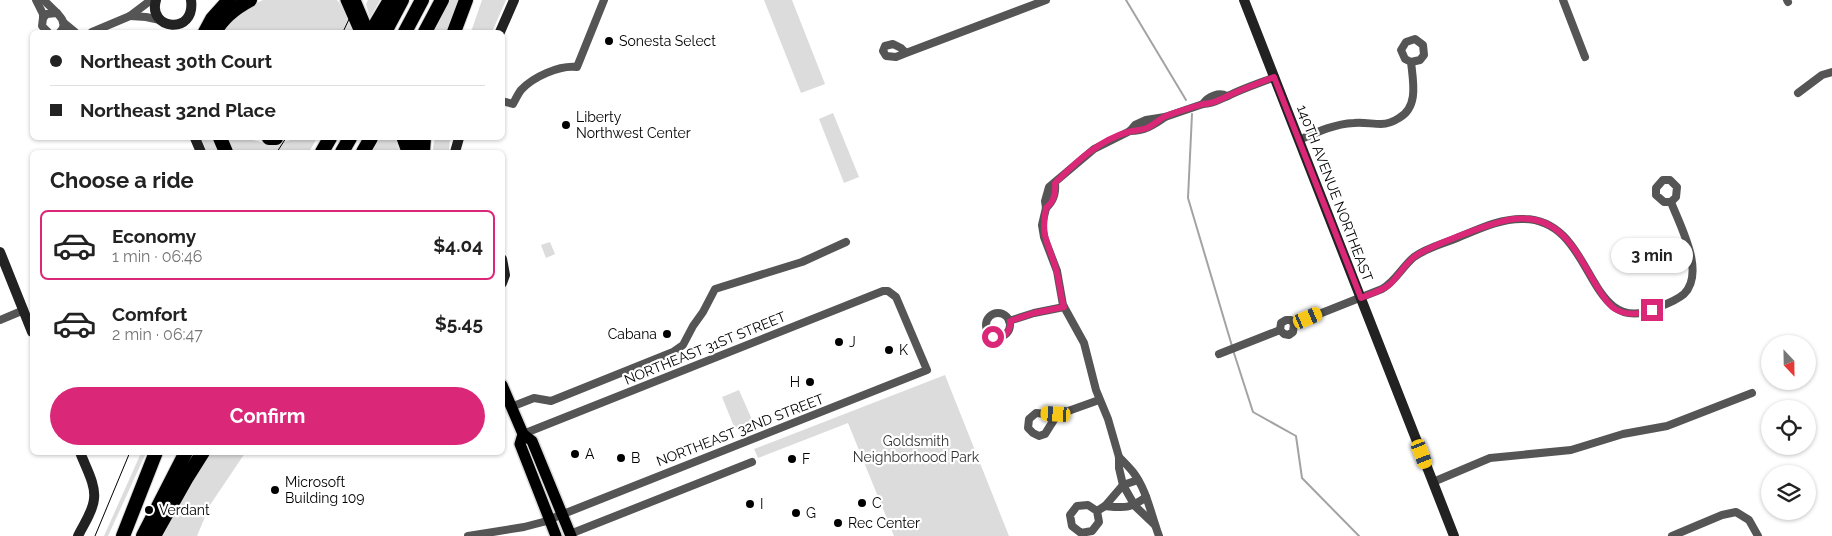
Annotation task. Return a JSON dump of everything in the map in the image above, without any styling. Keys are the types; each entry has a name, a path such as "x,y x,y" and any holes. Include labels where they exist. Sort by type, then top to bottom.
{"highway":[{"path":"206,30 218,11 229,0"},
{"path":"216,30 227,16 250,0"},
{"path":"370,30 390,0"},
{"path":"386,30 402,0"},
{"path":"406,30 422,0"},
{"path":"426,30 442,0"},
{"path":"455,30 466,0"},
{"path":"124,533 155,455"},
{"path":"124,533 164,455"},
{"path":"143,536 184,455"},
{"path":"154,536 201,455"}],"main road":[{"path":"346,0 359,23"},
{"path":"355,0 359,23"},
{"path":"505,392 523,434 532,441 570,535"},
{"path":"523,434 520,444 556,536"}],"street":[{"path":"36,0 43,14 42,26 46,30"},
{"path":"44,0 73,30"},
{"path":"97,30 130,16 151,0"},
{"path":"156,0 155,9 169,30"},
{"path":"183,30 191,12 191,0"},
{"path":"501,30 514,0"},
{"path":"505,102 513,104 520,91 531,81 557,70 570,67 577,68 604,0"},
{"path":"906,54 1046,0"},
{"name":"140TH AVENUE NORTHEAST","path":"1244,0 1454,536"},
{"path":"1563,0 1585,57"},
{"path":"43,18 47,14 57,13"},
{"path":"130,16 146,17 174,25 185,22"},
{"path":"62,30 63,22"},
{"path":"1299,140 1324,129 1339,125 1354,123 1382,124 1401,117 1406,113 1413,97 1411,62"},
{"path":"1798,93 1822,75 1832,72"},
{"path":"1155,526 1135,506 1123,485 1119,468 1119,457 1108,419 1099,400 1084,343 1064,307 1057,271 1044,237 1042,225 1046,208 1044,201 1046,192 1049,187 1094,150 1130,131 1135,125 1146,120 1203,104 1210,104 1274,77"},
{"path":"1219,354 1280,330 1281,322 1291,320 1294,324 1387,286 1408,262 1423,251 1505,220 1526,219 1547,224 1565,237 1573,245 1605,299 1616,310 1632,314 1652,310 1685,293 1692,282 1694,274 1693,262 1671,202"},
{"path":"511,406 534,398 551,402 673,352 683,345 693,326 704,312 715,289 802,262 846,242"},
{"path":"0,252 28,309 0,320"},
{"name":"NORTHEAST 31ST STREET","path":"523,434 883,291 888,291 896,297 927,370"},
{"path":"1010,321 1034,313 1064,307"},
{"name":"NORTHEAST 32ND STREET","path":"468,536 524,527 549,519 927,370"},
{"path":"1432,482 1490,458 1571,450 1623,434 1667,426 1752,393"},
{"path":"1056,414 1099,400"},
{"path":"78,536 94,499 92,484 81,455"},
{"path":"1119,457 1138,480 1146,497 1159,536"},
{"path":"570,535 752,462"},
{"path":"1097,511 1105,506 1123,485 1138,480"},
{"path":"1105,506 1125,508 1135,506 1146,497"},
{"path":"1672,536 1722,515 1736,512 1750,520 1758,536"}],"green space":[{"path":"263,0 337,0 343,8 351,30 224,30 230,21 245,9"},
{"path":"368,0 380,0 370,18 366,4"},
{"path":"450,0 461,0 449,30 435,30"},
{"path":"482,0 506,0 493,30 472,30"},
{"path":"764,0 792,0 825,84 801,93"},
{"path":"833,113 859,177 844,183 819,119"},
{"path":"202,140 214,140 218,150 206,150"},
{"path":"228,140 254,140 275,143 290,140 316,140 310,150 232,150"},
{"path":"379,140 396,140 398,150 373,150"},
{"path":"435,140 450,140 449,150 434,150"},
{"path":"550,242 555,254 546,258 541,245"},
{"name":"Goldsmith Neighborhood Park","path":"945,375 1009,536 894,536 848,423 758,458 754,449"},
{"path":"739,390 753,422 735,429 722,397"},
{"path":"140,455 145,455 108,536 104,536"},
{"path":"210,455 244,455 210,505 197,536 163,536 183,498"}],"waterway":[{"path":"1126,0 1186,100"},
{"path":"1192,114 1188,198 1232,346"},
{"path":"1233,350 1253,412 1296,436 1302,478 1359,536"}],"tram line":[{"path":"344,30 358,0"},
{"path":"278,150 285,140"},
{"path":"95,536 129,455"}],"place":[{"name":"Sonesta Select","path":"609,41"},
{"name":"Liberty Northwest Center","path":"566,125"},
{"name":"Cabana","path":"667,334"},
{"name":"J","path":"839,342"},
{"name":"K","path":"889,350"},
{"name":"H","path":"810,382"},
{"name":"A","path":"575,454"},
{"name":"B","path":"621,458"},
{"name":"F","path":"792,459"},
{"name":"Microsoft Building 109","path":"275,490"},
{"name":"C","path":"862,503"},
{"name":"I","path":"750,504"},
{"name":"Verdant","path":"149,510"},
{"name":"G","path":"796,513"},
{"name":"Rec Center","path":"838,523"}],"route":[{"path":"993,337 996,338 1006,334 1010,328 1010,321 1034,313 1064,307 1057,271 1044,237 1042,225 1046,208 1050,204 1056,190 1055,183 1071,167 1113,138 1130,131 1149,128 1165,116 1203,104 1210,104 1274,77 1361,298 1387,286 1408,262 1423,251 1505,220 1526,219 1547,224 1557,230 1573,245 1605,299 1616,310 1632,314 1652,310"}]}
